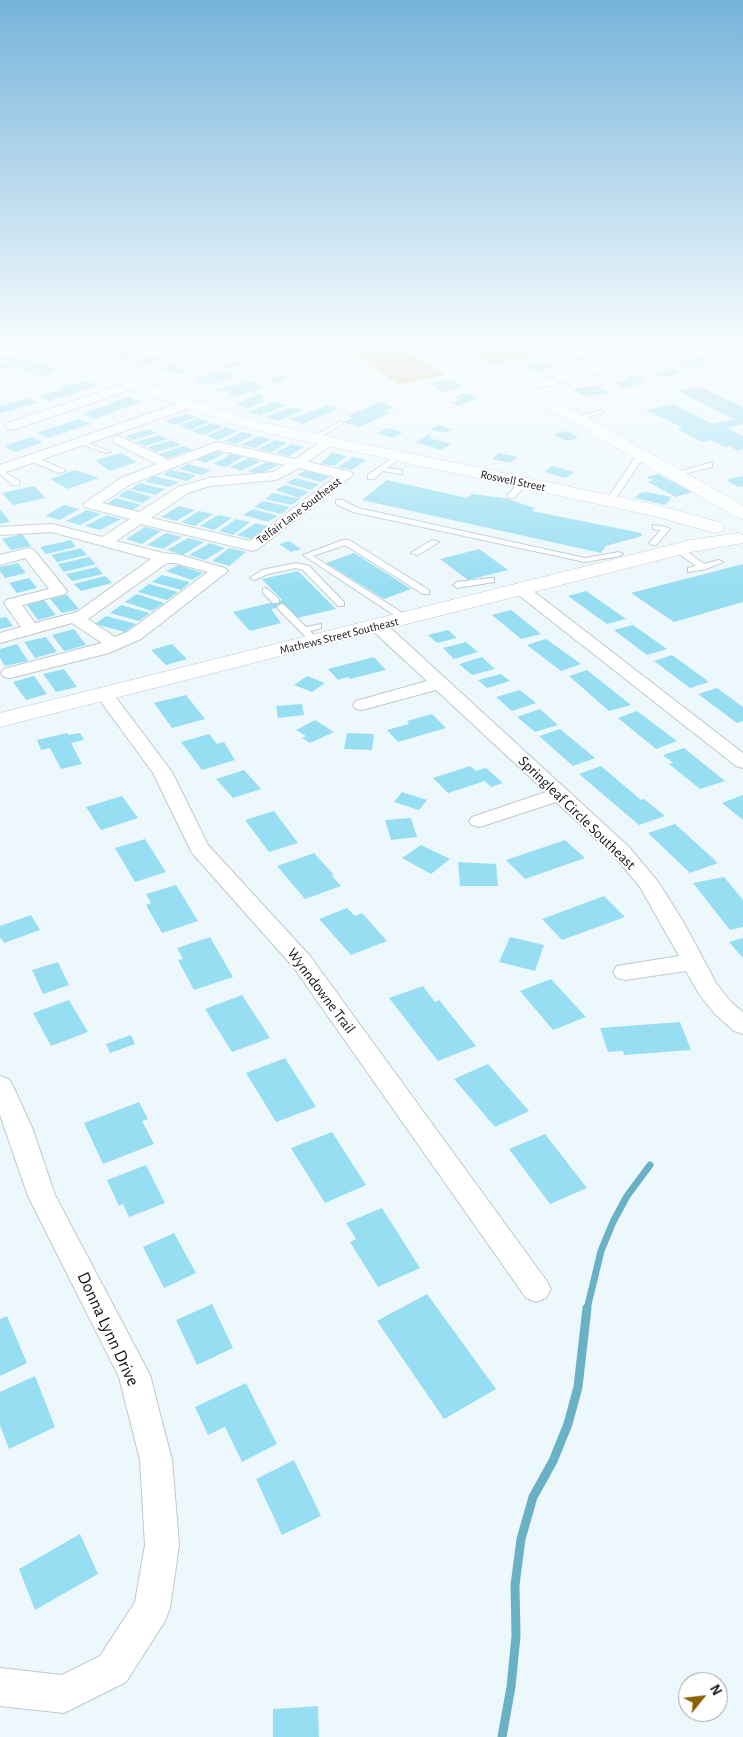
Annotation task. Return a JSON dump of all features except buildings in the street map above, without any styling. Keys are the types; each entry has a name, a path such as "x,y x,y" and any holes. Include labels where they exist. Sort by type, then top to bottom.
{"street":[{"path":"0,470 129,425"},
{"name":"Roswell Street","path":"255,425 398,464 518,490 610,501 657,519 728,520"},
{"path":"587,425 703,489 716,502 720,512 728,520 723,535 740,539"},
{"path":"119,440 167,464"},
{"path":"104,542 191,486 219,480 270,478 282,474 297,464 319,441"},
{"name":"Telfair Lane Southeast","path":"217,446 346,474 253,546 90,504 126,481 167,464 217,446"},
{"name":"Mathews Street Southeast","path":"678,549 728,520"},
{"path":"0,532 44,527 163,558 175,558 220,570 135,635 114,644 10,673"},
{"name":"Mathews Street Southeast","path":"0,719 106,695 313,633 491,589 522,590 678,549 740,539"},
{"path":"0,560 29,553 59,591 12,602 32,630"},
{"path":"0,638 76,618 163,558"},
{"path":"522,590 743,762"},
{"name":"Springleaf Circle Southeast","path":"392,614 440,683 622,852 648,884 673,923 707,988 723,1008 743,1025"},
{"path":"76,618 114,644"},
{"path":"362,705 440,683"},
{"name":"Wynndowne Trail","path":"106,695 162,772 199,848 302,962 536,1289"},
{"path":"479,821 559,794"},
{"path":"625,972 692,962"},
{"name":"Donna Lynn Drive","path":"0,1086 20,1130 42,1196 134,1375 156,1460 162,1545 152,1608 113,1668 64,1694 0,1687"}],"lane":[{"path":"319,441 338,425"},
{"path":"81,442 107,452"},
{"path":"610,501 637,461 644,457"},
{"path":"33,459 62,470"},
{"path":"382,469 398,464"},
{"path":"371,477 382,469 398,464"},
{"path":"675,474 709,465"},
{"path":"0,470 16,483"},
{"path":"338,502 356,510 585,560 619,554"},
{"path":"653,544 666,528 657,519"},
{"path":"392,614 307,555 346,542 426,592"},
{"path":"415,553 435,542"},
{"path":"678,549 703,567"},
{"path":"691,570 719,562"},
{"path":"254,578 265,572 296,565 306,568 341,604"},
{"path":"477,584 491,589"},
{"path":"457,585 477,584 491,589"},
{"path":"266,591 313,633"}],"waterway":[{"path":"587,1309 601,1251 613,1222 627,1196 650,1165"},
{"path":"502,1737 511,1687 516,1636 515,1585 521,1539 533,1497 553,1461 568,1424 578,1387 587,1308"}]}
